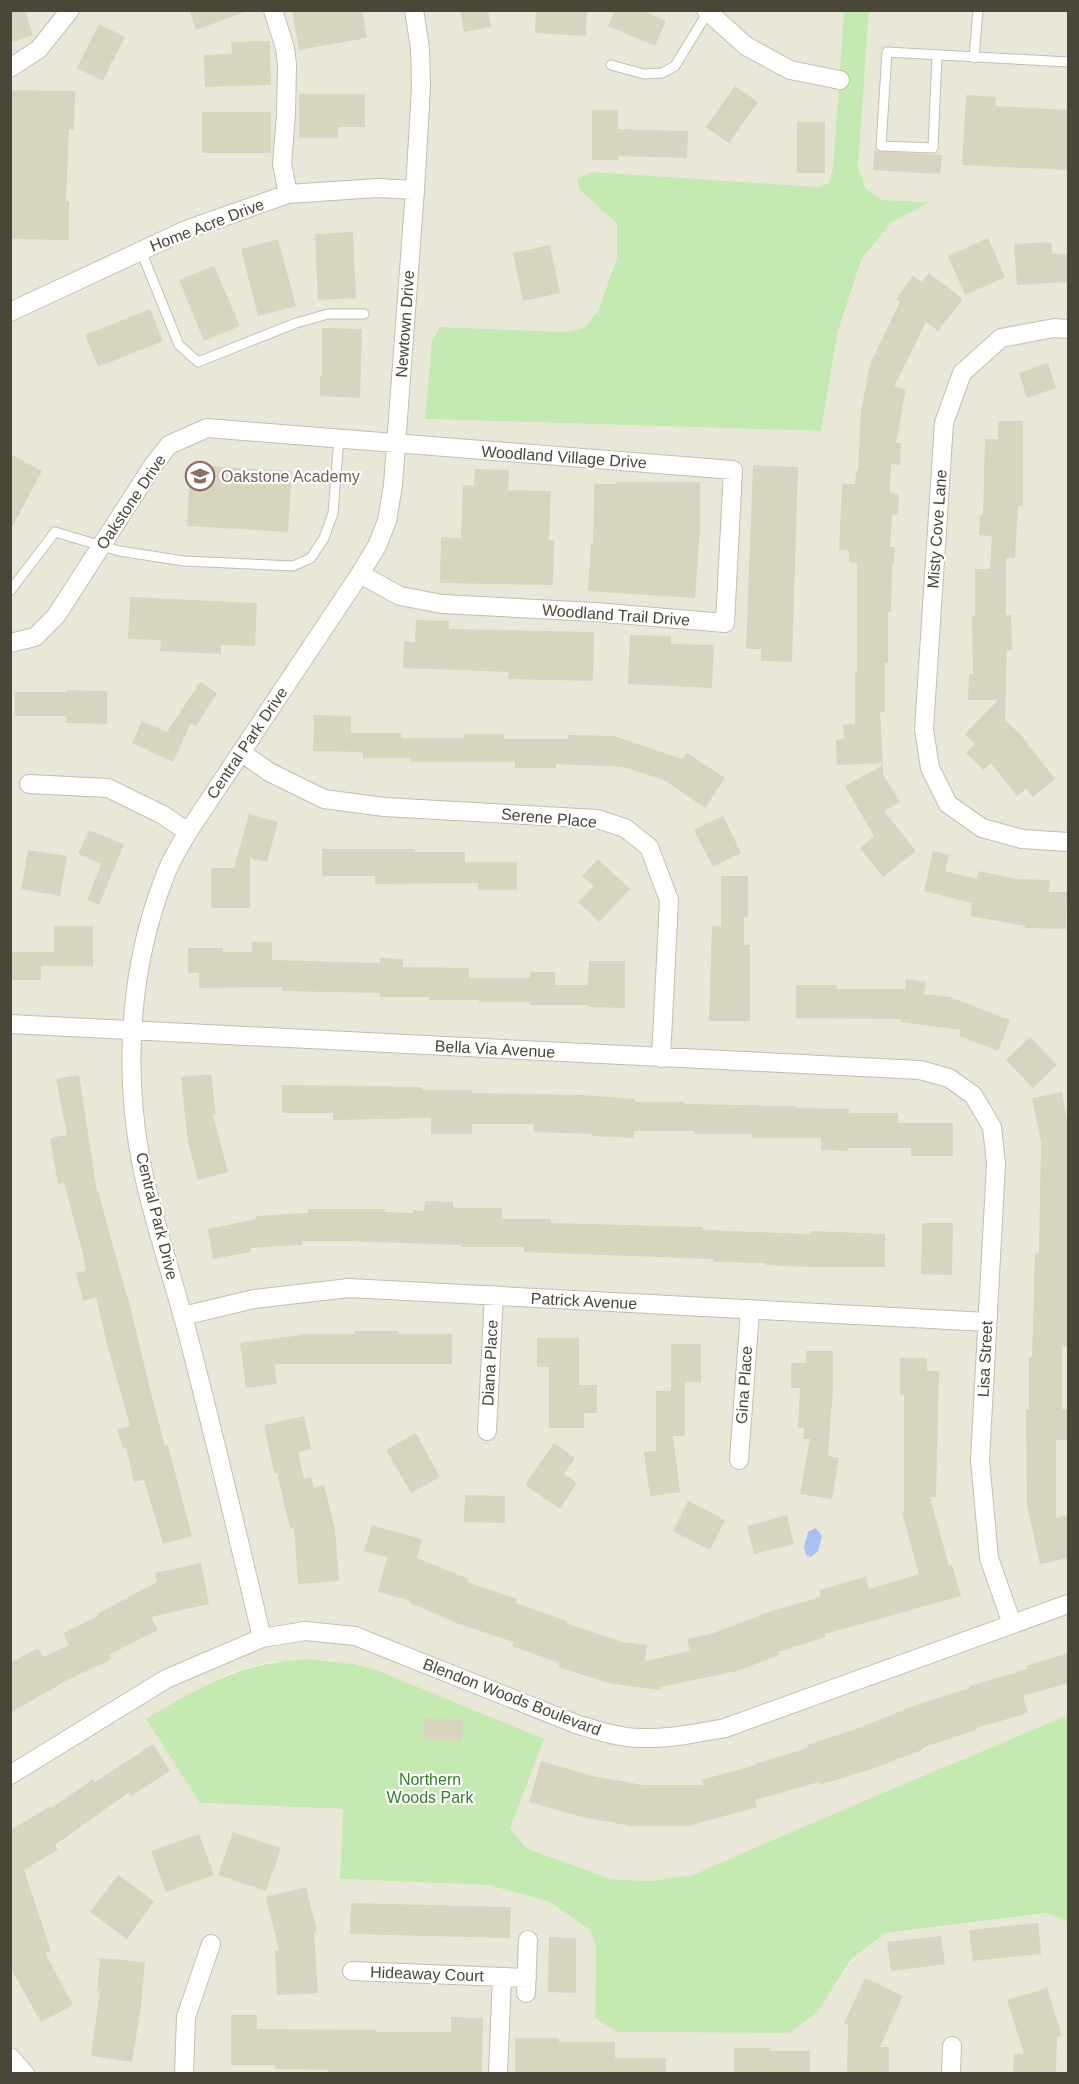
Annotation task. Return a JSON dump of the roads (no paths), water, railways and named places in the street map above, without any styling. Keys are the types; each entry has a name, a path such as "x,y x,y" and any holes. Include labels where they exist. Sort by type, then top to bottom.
{"street":[{"path":"10,68 39,49 70,10"},
{"path":"273,10 285,48 286,114 282,164 288,194"},
{"name":"Newtown Drive","path":"328,621 377,546 387,521 393,485 421,77 420,48 414,10"},
{"path":"707,11 746,46 790,70 840,80"},
{"name":"Home Acre Drive","path":"10,312 186,230 288,194 377,188 415,190"},
{"name":"Misty Cove Lane","path":"1068,329 1054,328 1001,338 962,373 944,423 924,729 930,768 948,804 982,828 1022,839 1068,842"},
{"name":"Oakstone Drive","path":"10,643 35,637 56,616 169,445 207,428 396,442"},
{"name":"Woodland Village Drive","path":"396,442 440,448 733,470"},
{"name":"Woodland Trail Drive","path":"360,574 400,596 442,604 595,612 725,623 733,470"},
{"name":"Central Park Drive","path":"262,1638 219,1455 148,1191 132,1101 131,1031 147,926 166,873 188,832 328,621"},
{"name":"Serene Place","path":"241,752 269,772 324,799 384,807 597,819 625,828 649,847 669,900 661,1058"},
{"path":"29,784 108,788 163,815 188,832"},
{"name":"Bella Via Avenue","path":"10,1024 920,1070 949,1078 973,1095"},
{"name":"Lisa Street","path":"973,1095 992,1127 996,1164 980,1460 989,1558 1012,1624"},
{"name":"Patrick Avenue","path":"183,1316 255,1299 349,1288 987,1322"},
{"name":"Diana Place","path":"487,1431 494,1295"},
{"name":"Gina Place","path":"739,1460 750,1310"},
{"name":"Blendon Woods Boulevard","path":"10,1775 166,1679 262,1638 305,1631 355,1636 576,1724 640,1738 678,1736 725,1728 1068,1604"},
{"name":"Hideaway Court","path":"352,1971 502,1977 526,1985 528,1940"},
{"path":"184,2073 186,2017 211,1944"},
{"name":"Hideaway Court","path":"498,2073 502,1977"},
{"path":"951,2073 952,2046"},
{"path":"10,2057 25,2073"}],"lane":[{"path":"974,57 978,10"},
{"path":"611,65 644,74 662,73 675,66 707,11"},
{"path":"937,56 933,148 881,146 887,52 1068,62"},
{"path":"141,251 179,345 198,362 296,323 328,314 364,314"},
{"path":"10,591 55,532 101,547 184,561 293,566 311,558 324,538 333,513 339,438"}],"water":[{"path":"816,1528 822,1536 818,1551 811,1557 806,1555 804,1547 808,1532"}],"place":[{"name":"Oakstone Academy","path":"200,476"}],"park label":[{"name":"Northern Woods Park","path":"430,1788"}]}
